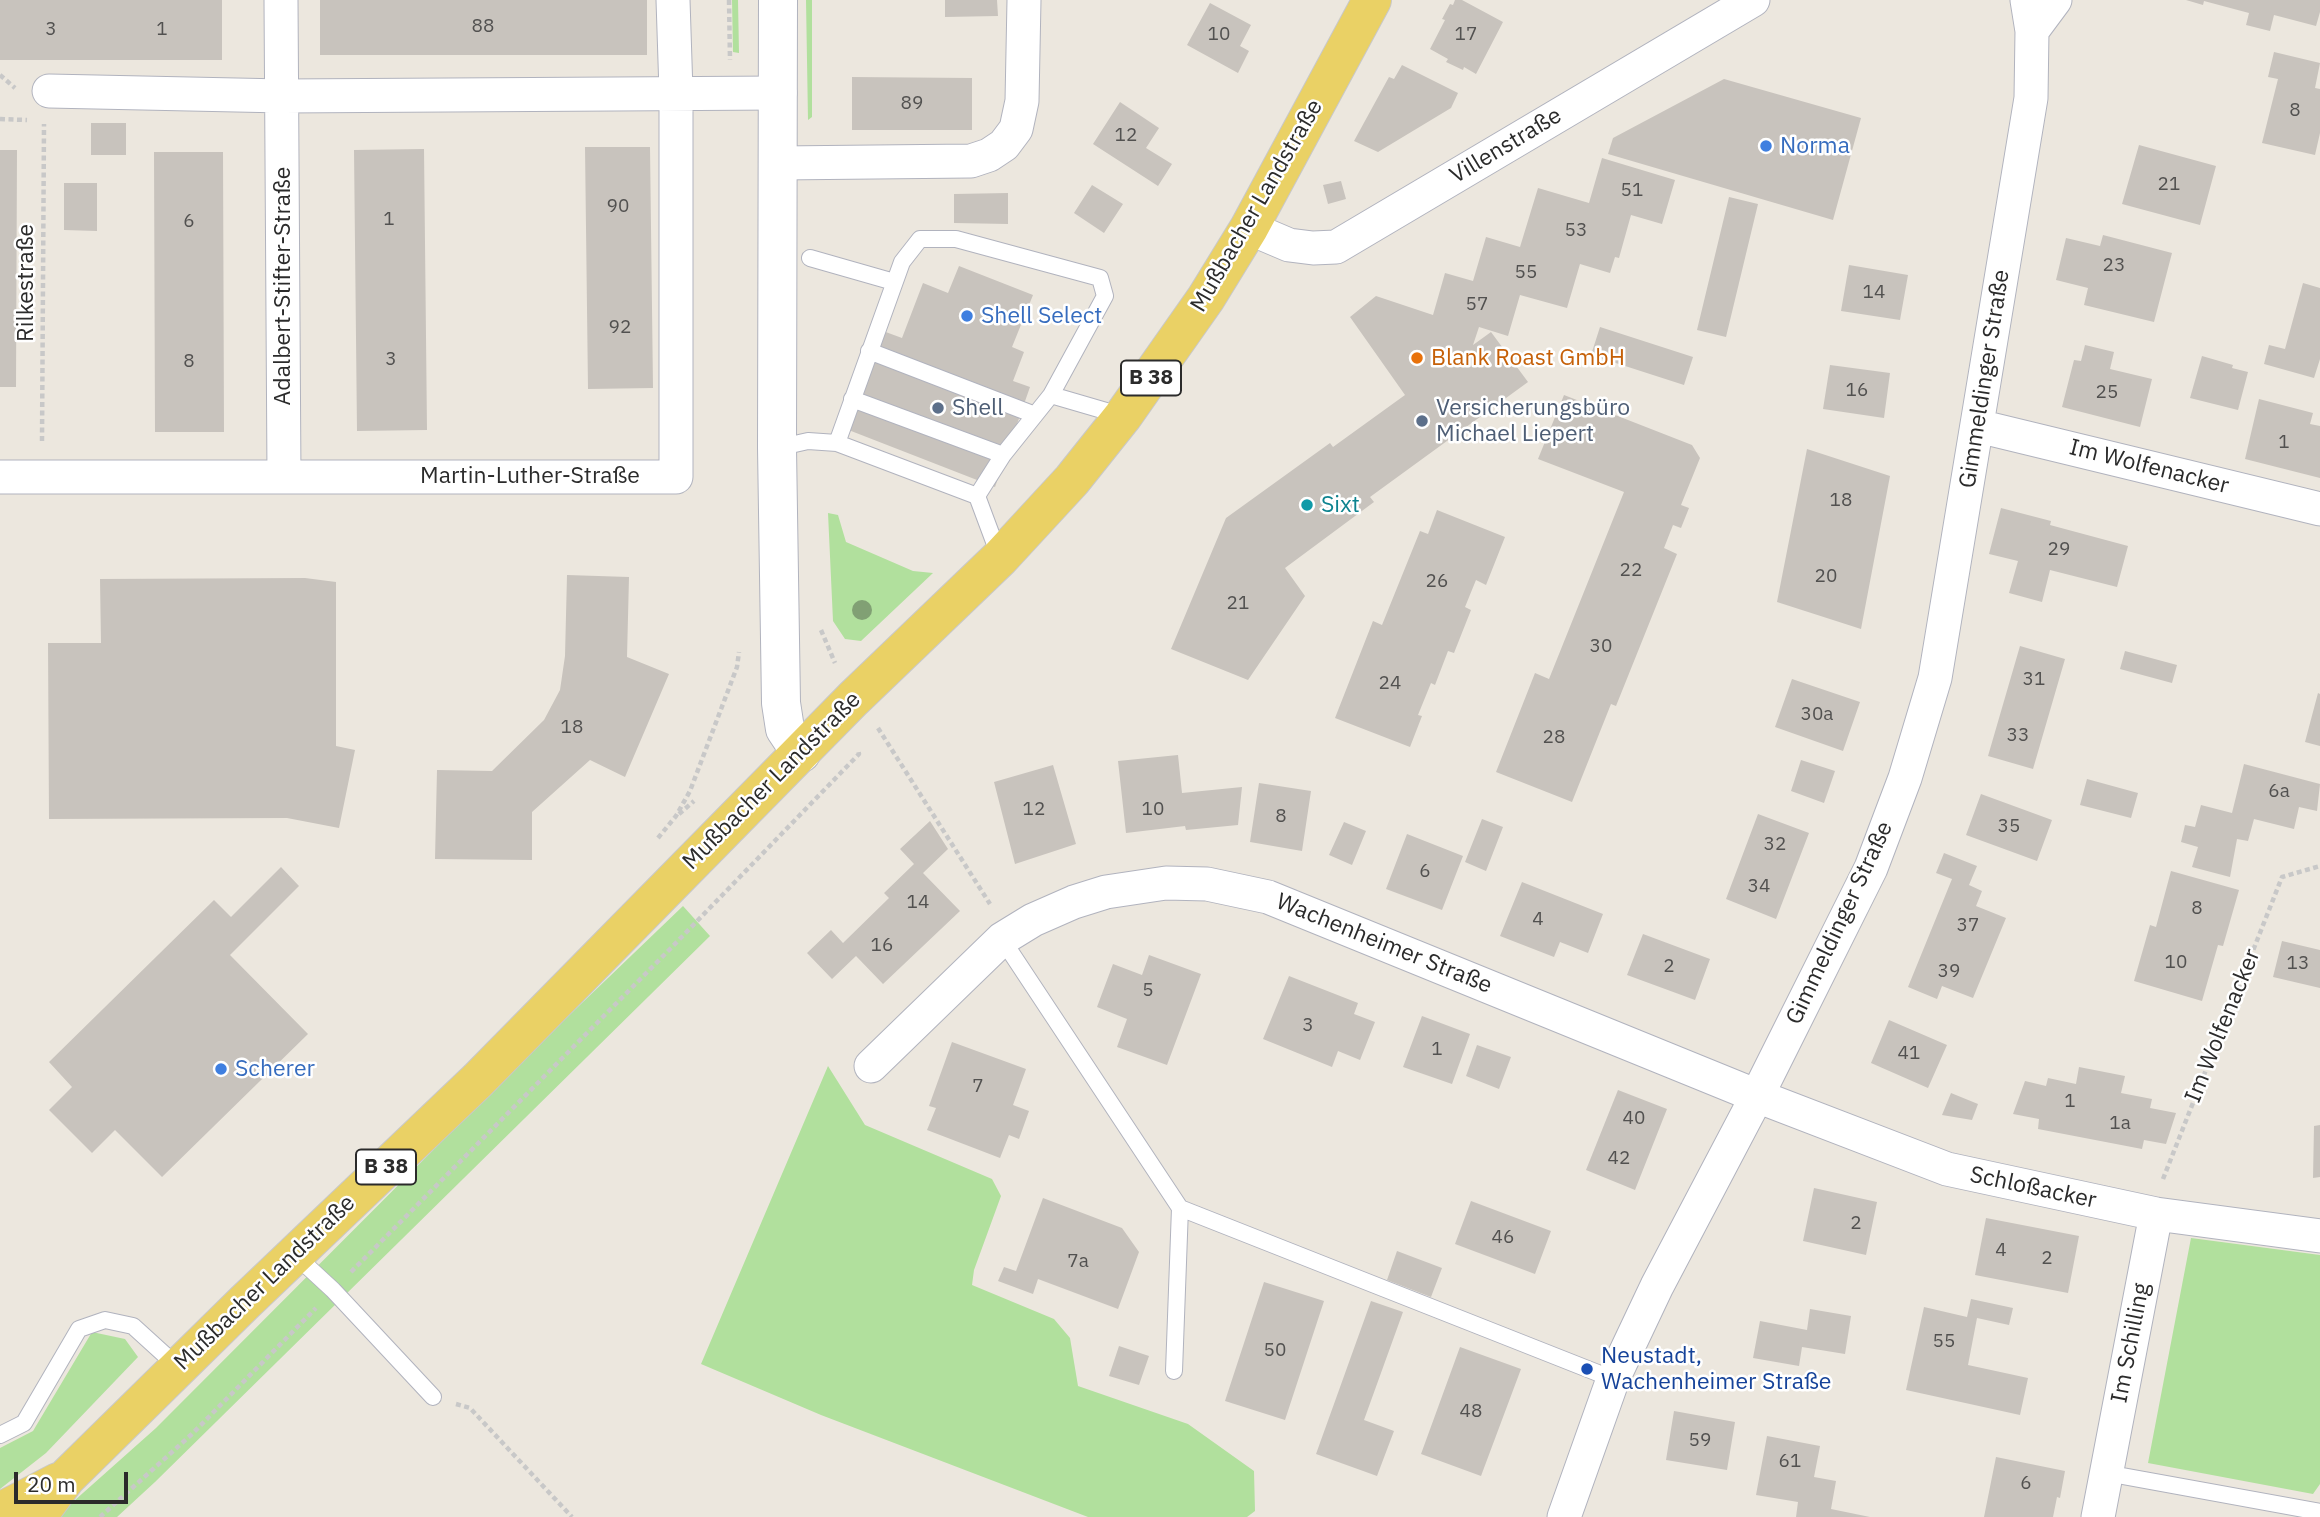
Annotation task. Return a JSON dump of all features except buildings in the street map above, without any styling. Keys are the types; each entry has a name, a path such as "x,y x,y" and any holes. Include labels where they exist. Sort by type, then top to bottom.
{"main road":[{"name":"Mußbacher Landstraße","path":"66,1478 177,1366 478,1080 853,699 1000,558 1072,480 1123,416 1206,298 1250,228 1372,0"},
{"name":"B 38","path":"0,1512 66,1478"},
{"name":"B 38","path":"37,1517 66,1478"}],"street":[{"name":"Adalbert-Stifter-Straße","path":"281,0 284,476"},
{"name":"Martin-Luther-Straße","path":"0,477 676,477 676,92 673,0"},
{"path":"778,0 780,93 777,449 780,703 785,729 801,753"},
{"path":"779,163 971,161 989,155 1004,145 1016,129 1022,101 1024,0"},
{"name":"Villenstraße","path":"1250,228 1289,245 1336,247 1753,0"},
{"path":"2029,15 2055,0"},
{"name":"Gimmeldinger Straße","path":"1564,1517 1613,1379 1657,1286 1758,1096 1871,868 1905,778 1935,678 1978,426 2031,98 2029,15"},
{"path":"49,91 283,96 780,93"},
{"name":"Im Wolfenacker","path":"1978,426 2320,509"},
{"name":"Wachenheimer Straße","path":"871,1066 1006,937 1033,920 1074,902 1106,892 1166,883 1207,884 1268,897 1758,1096"},
{"name":"Schloßacker","path":"1758,1096 1947,1169 2156,1214 2320,1237"},
{"name":"Im Schilling","path":"2098,1517 2156,1214"}],"lane":[{"path":"836,443 902,262 920,239 956,239 1100,278 1105,296 1051,395 1003,455 977,496"},
{"path":"810,258 894,282"},
{"path":"869,351 1035,415"},
{"path":"1051,395 1123,416"},
{"path":"852,399 1003,455"},
{"path":"777,449 808,441 836,443 977,496 1000,558"},
{"path":"1006,937 1180,1208 1174,1371"},
{"path":"1180,1208 1613,1379"},
{"path":"294,1254 333,1290 433,1397"},
{"path":"0,1435 24,1423 79,1329 105,1320 133,1326 177,1366"},
{"path":"2106,1473 2320,1512"}],"path":[{"path":"729,0 730,59 738,92"},
{"name":"Rilkestraße","path":"42,477 44,99 49,91"},
{"path":"0,119 19,120"},
{"path":"649,848 676,816 690,791 737,667 740,639"},
{"path":"853,699 877,726 1006,937"},
{"path":"100,1517 192,1434 859,754 853,699"},
{"name":"Im Wolfenacker","path":"2156,1214 2162,1181 2282,877 2320,866"},
{"path":"433,1397 470,1408 572,1517"}],"green space":[{"path":"732,0 738,0 739,53 733,52"},
{"path":"806,0 812,0 812,117 808,120"},
{"path":"828,513 838,515 846,542 913,571 933,573 861,641 845,639 833,621"},
{"path":"683,906 710,936 155,1482 117,1517 56,1517 156,1428 534,1049"},
{"path":"828,1066 865,1125 992,1179 1001,1196 974,1270 972,1285 1054,1319 1070,1338 1078,1386 1188,1424 1254,1471 1255,1511 1247,1517 1088,1517 821,1415 701,1364"},
{"path":"2191,1238 2320,1255 2320,1484 2313,1494 2148,1463"},
{"path":"92,1332 125,1339 138,1357 46,1453 0,1489 0,1448 33,1431"}],"place":[{"name":"Norma","path":"1766,146"},
{"name":"Shell Select","path":"967,316"},
{"name":"Blank Roast GmbH","path":"1417,358"},
{"name":"Shell","path":"938,408"},
{"name":"Versicherungsbüro Michael Liepert","path":"1422,421"},
{"name":"Sixt","path":"1307,505"},
{"name":"Scherer","path":"221,1069"},
{"name":"Neustadt, Wachenheimer Straße","path":"1587,1369"}]}
